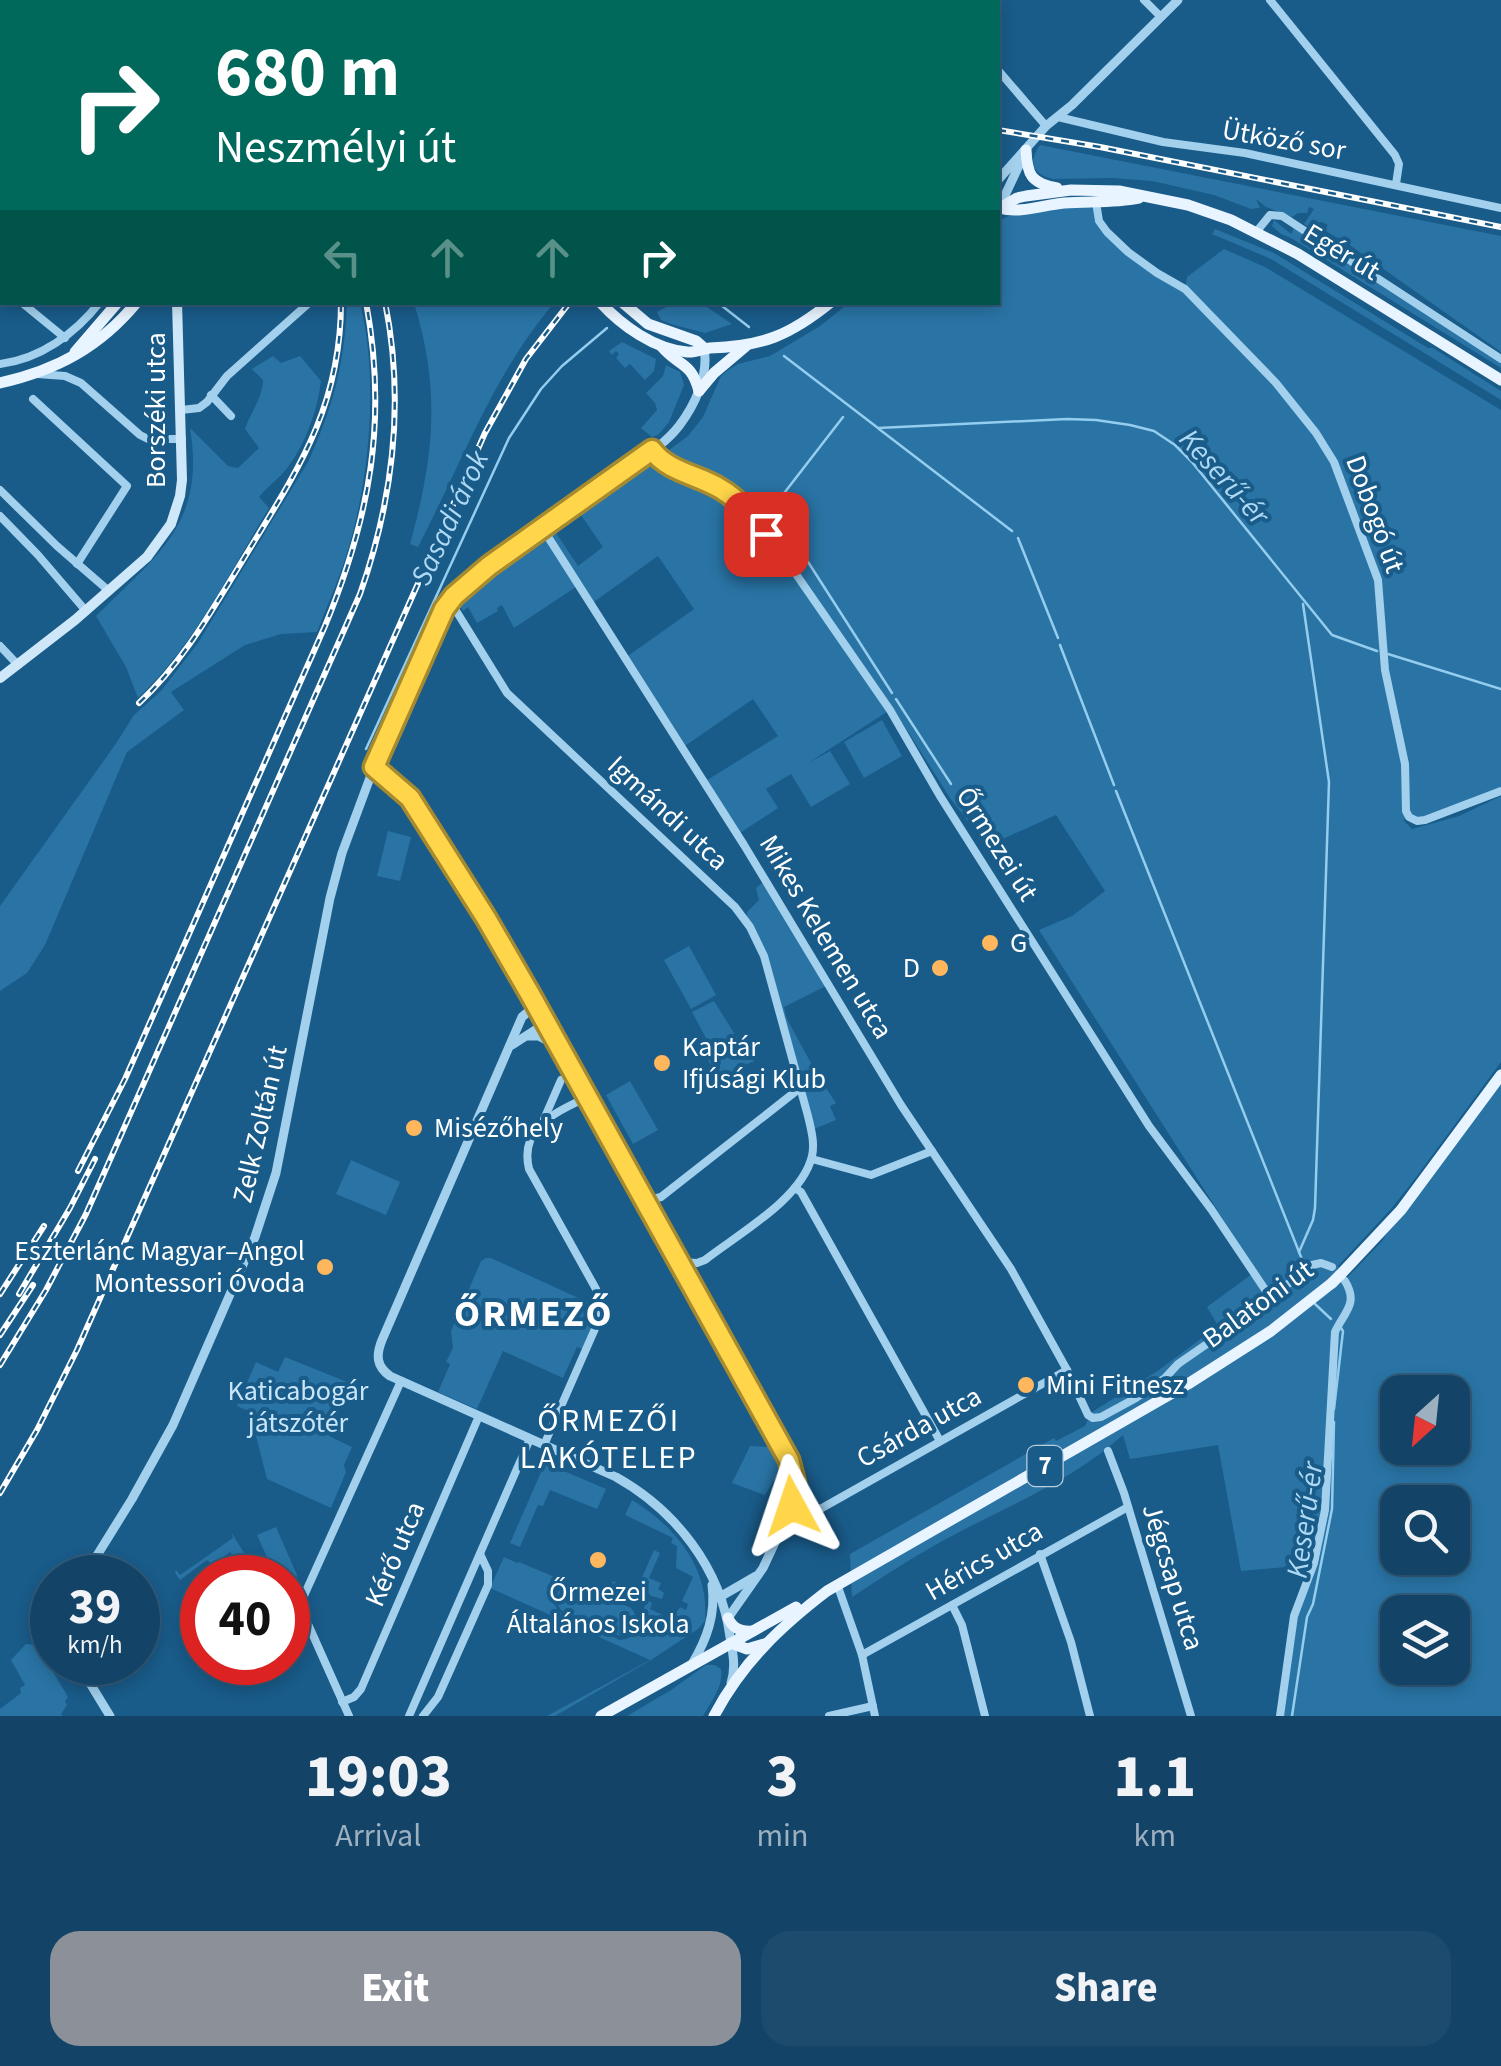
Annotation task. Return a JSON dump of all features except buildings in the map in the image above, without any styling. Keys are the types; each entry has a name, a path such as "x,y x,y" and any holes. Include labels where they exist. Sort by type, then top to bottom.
{"main road":[{"path":"1026,150 1027,167 1035,180 1071,190"},
{"name":"Egér út","path":"1000,207 1016,198 1071,190 1119,191 1188,205 1257,231 1501,380"},
{"name":"Egér út","path":"1000,208 1019,211 1143,197"},
{"path":"72,355 115,305"},
{"path":"0,383 33,374 92,347 134,305"},
{"name":"Borszéki utca","path":"0,678 148,557 171,524 182,480 177,305"},
{"path":"603,305 621,322 659,344 687,352 768,340 792,330 827,305"},
{"path":"626,305 648,324 696,341 704,348"},
{"path":"659,344 687,366 695,376 698,392"},
{"path":"698,392 746,346"},
{"name":"Balatoni út","path":"832,1588 1152,1405 1272,1331 1338,1282 1427,1178 1501,1076"},
{"name":"7","path":"602,1716 832,1588"},
{"name":"7","path":"714,1716 728,1690 764,1644 832,1588"},
{"path":"728,1618 734,1627 753,1631"},
{"path":"731,1643 747,1649 764,1644"}],"street":[{"path":"1144,0 1161,16"},
{"path":"1000,178 1046,126 1178,0"},
{"path":"1270,0 1396,155 1396,184"},
{"path":"1000,72 1046,126"},
{"name":"Ütköző sor","path":"1058,116 1163,142 1245,152 1501,208"},
{"path":"1000,204 1026,150"},
{"name":"Dobogó út","path":"1096,202 1098,221 1107,232 1142,262 1185,289 1276,384 1316,433 1341,477 1378,580 1384,652 1405,764 1409,818 1425,820 1501,791"},
{"path":"1257,231 1270,215 1282,216 1501,359"},
{"path":"26,305 64,338"},
{"path":"0,365 40,352 64,338 97,305"},
{"path":"181,410 199,408 207,402 227,376 307,305"},
{"path":"450,601 489,566 652,450 680,424 698,392 706,365 704,348"},
{"path":"33,374 74,378 148,439 182,438"},
{"path":"211,395 231,416"},
{"path":"34,399 126,486 77,564"},
{"name":"Őrmezei út","path":"652,450 664,464 730,495 780,551 890,710 940,796 1150,1126 1270,1297"},
{"path":"0,490 109,591"},
{"path":"0,516 86,611"},
{"name":"Mikes Kelemen utca","path":"544,529 744,845 901,1104 1010,1269 1088,1415 1100,1417 1146,1391"},
{"name":"Zelk Zoltán út","path":"97,1555 173,1425 254,1237 276,1172 342,853 374,767 450,601"},
{"name":"Igmándi utca","path":"450,601 507,693 727,899 750,927 764,956 800,1088 813,1142 812,1159"},
{"path":"0,646 18,665"},
{"path":"374,767 410,798 486,918 789,1460 795,1483 792,1506 758,1574 728,1618"},
{"path":"536,1005 522,1017 378,1350 380,1367 390,1376 616,1476 680,1527 710,1572 717,1600 728,1618 734,1674 728,1690"},
{"path":"510,1047 546,1023"},
{"path":"528,1036 544,1038 560,1048"},
{"path":"544,1444 598,1322 600,1305 596,1289 529,1169 527,1150 561,1080"},
{"path":"645,1202 660,1196 800,1088"},
{"path":"544,1119 586,1097"},
{"path":"688,1280 698,1263 796,1188 812,1159 871,1175 932,1151"},
{"path":"796,1188 940,1442"},
{"path":"678,1262 698,1263"},
{"path":"1152,1405 1146,1391 1178,1364 1312,1266 1321,1263 1332,1267"},
{"path":"1280,1716 1294,1616 1314,1563 1325,1510 1335,1332 1352,1298 1351,1290 1338,1282"},
{"name":"Csárda utca","path":"792,1506 806,1511 822,1508 1067,1370"},
{"path":"349,1716 302,1613 302,1600 401,1381"},
{"name":"Kérő utca","path":"342,1702 361,1689 480,1416"},
{"path":"408,1716 530,1439"},
{"name":"Jégcsap utca","path":"1108,1452 1191,1716"},
{"name":"Hérics utca","path":"862,1655 1128,1507"},
{"path":"423,1716 438,1698 488,1585 488,1572 480,1554"},
{"path":"1040,1554 1072,1642 1090,1716"},
{"path":"691,1665 705,1640 717,1600 758,1574"},
{"path":"829,1716 874,1711 862,1655 832,1588"},
{"path":"952,1605 962,1625 985,1716"},
{"path":"91,1685 110,1716"}],"green space":[{"path":"1040,145 1501,236 1501,352 1324,230 1328,225 1304,224 1314,209 1309,207 1307,213 1292,217 1256,199 1260,208 1251,209 1214,195 1152,181 1053,179 1040,174 1034,166"},
{"path":"1080,204 1096,209 1109,234 1120,245 1185,288 1187,277 1224,249 1265,267 1501,410 1501,787 1425,820 1406,813 1404,821 1412,829 1459,816 1501,796 1501,1062 1391,1209 1338,1266 1347,1278 1382,1241 1401,1210 1501,1084 1501,1716 1282,1716 1298,1609 1310,1564 1298,1562 1297,1566 1241,1571 1218,1445 1130,1459 1123,1435 1079,1469 930,1548 852,1597 850,1554 1054,1438 1056,1441 1085,1426 1092,1412 1159,1370 1218,1326 1207,1307 1256,1271 1039,930 1072,916 1105,891 1056,815 987,846 950,798 893,708 808,763 830,751 850,784 811,807 791,774 766,789 778,808 740,833 704,782 778,736 753,699 682,748 625,658 694,609 658,556 591,604 579,585 514,628 502,605 477,623 468,607 463,611 460,606 461,594 485,575 489,580 505,561 515,554 521,558 556,533 578,566 603,547 581,515 688,436 703,417 721,376 738,364 770,356 846,305 1000,305 1000,220 1019,211"},
{"path":"1274,220 1291,234 1295,226 1501,362 1501,368 1281,234 1272,226"},
{"path":"1215,229 1274,253 1433,348 1501,391 1501,400 1271,259 1212,234"},
{"path":"347,305 360,305 369,364 366,461 355,524 317,632 281,634 245,645 171,692 184,710 127,752 45,945 27,973 0,991 0,906 134,715 161,691 198,643 308,462 336,384"},
{"path":"415,305 552,305 496,390 418,547 410,544 425,482 431,424 423,335"},
{"path":"704,305 732,324 705,333 661,320 657,312 666,307"},
{"path":"622,342 656,359 654,371 645,380 630,364 625,368 616,358 616,351 612,355 609,351"},
{"path":"273,356 281,363 300,356 321,381 310,426 288,467 259,497 269,508 210,608 176,656 138,698 126,667 96,616 157,555 183,514 191,489 190,428 228,466 238,468 259,448 245,429 263,380 252,369"},
{"path":"666,365 680,372 684,385 669,422 652,437 641,428 657,410 646,393 663,376"},
{"path":"882,720 902,756 864,778 844,742"},
{"path":"388,831 411,837 400,881 377,876"},
{"path":"763,882 826,986 784,1007 787,1019 836,1103 830,1106 836,1120 814,1129 766,957 747,917 759,900 756,888"},
{"path":"689,946 716,995 691,1009 664,960"},
{"path":"714,1001 754,1061 717,1079 702,1047 708,1042 692,1012"},
{"path":"630,1081 658,1130 633,1144 606,1095"},
{"path":"351,1160 400,1182 386,1215 336,1194"},
{"path":"486,1258 598,1307 583,1349 577,1347 563,1378 503,1351 477,1409 438,1392 450,1364 446,1362 453,1348 451,1331 481,1261"},
{"name":"Katicabogár játszótér","path":"285,1357 352,1384 329,1436 352,1447 331,1508 267,1479 254,1428 260,1416 237,1406 256,1362 278,1372"},
{"path":"750,1446 769,1447 781,1469 765,1495 732,1483"},
{"path":"545,1463 606,1489 597,1509 550,1490 543,1506 538,1505 520,1547 510,1543"},
{"path":"632,1500 662,1522 686,1550 702,1583 705,1621 651,1660 555,1716 547,1716 650,1660 490,1588 504,1557 519,1562 564,1581 554,1597 561,1613 620,1640 638,1630 641,1616 647,1611 647,1600 652,1603 650,1609 667,1617 680,1607 686,1610 688,1604 682,1601 693,1577 676,1568 677,1546 671,1543 673,1538 625,1515"},
{"path":"276,1527 288,1555 266,1555 257,1535"},
{"path":"231,1532 245,1555 230,1552 209,1555 233,1538"},
{"path":"654,1550 660,1553 649,1578 661,1583 658,1589 664,1593 662,1599 648,1593 639,1598 611,1587 613,1581 636,1591"},
{"path":"569,1583 631,1608 636,1617 634,1630 620,1636 563,1612 557,1596"},
{"path":"30,1644 30,1685 61,1685 68,1697 63,1716 0,1716 0,1709 21,1693 20,1688 25,1685 11,1660"},
{"path":"706,1665 721,1669 721,1681 703,1716 627,1716 671,1690"}],"waterway":[{"name":"Keserű-ér","path":"721,305 749,327"},
{"name":"Sasadi árok","path":"366,749 509,438 541,389 607,328"},
{"name":"Keserű-ér","path":"784,356 878,428 1067,419 1154,431 1192,462 1332,635 1377,651"},
{"path":"843,417 778,501 778,515 892,693"},
{"name":"Keserű-ér","path":"879,429 1012,531"},
{"name":"Keserű-ér","path":"1018,538 1058,638"},
{"path":"1299,1252 1315,1208 1329,782 1303,604"},
{"name":"Keserű-ér","path":"1060,645 1114,785"},
{"name":"Keserű-ér","path":"1388,654 1501,689"},
{"path":"896,699 951,784"},
{"name":"Keserű-ér","path":"1116,791 1303,1262"},
{"name":"Keserű-ér","path":"1315,1304 1331,1319"},
{"name":"Keserű-ér","path":"1334,1409 1341,1328"},
{"name":"Keserű-ér","path":"1292,1716 1307,1617 1332,1509 1334,1422"}],"railway":[{"path":"1000,130 1501,227"},
{"path":"139,703 193,639 310,443 332,378 341,305"},
{"path":"78,1171 125,1079 341,586 364,507 375,428 366,305"},
{"path":"0,1365 86,1214 360,594 381,523 392,450 394,376 385,305"},
{"path":"0,1493 77,1350 485,433 526,359 568,305"},
{"path":"19,1294 95,1159"},
{"path":"0,1294 44,1226"},
{"path":"0,1335 33,1285"}],"place":[{"name":"G","path":"990,943"},
{"name":"D","path":"940,968"},
{"name":"Kaptár Ifjúsági Klub","path":"662,1063"},
{"name":"Misézőhely","path":"414,1128"},
{"name":"Eszterlánc Magyar–Angol Montessori Óvoda","path":"325,1267"},
{"name":"Mini Fitnesz","path":"1026,1385"},
{"name":"Őrmezei Általános Iskola","path":"598,1560"}],"district":[{"name":"ŐRMEZŐ","path":"534,1314"},
{"name":"ŐRMEZŐI LAKÓTELEP","path":"609,1440"}],"route":[{"path":"766,534 730,495 664,464 652,450 489,566 450,601 374,767 410,798 530,994 789,1460 795,1483 792,1506"}]}
